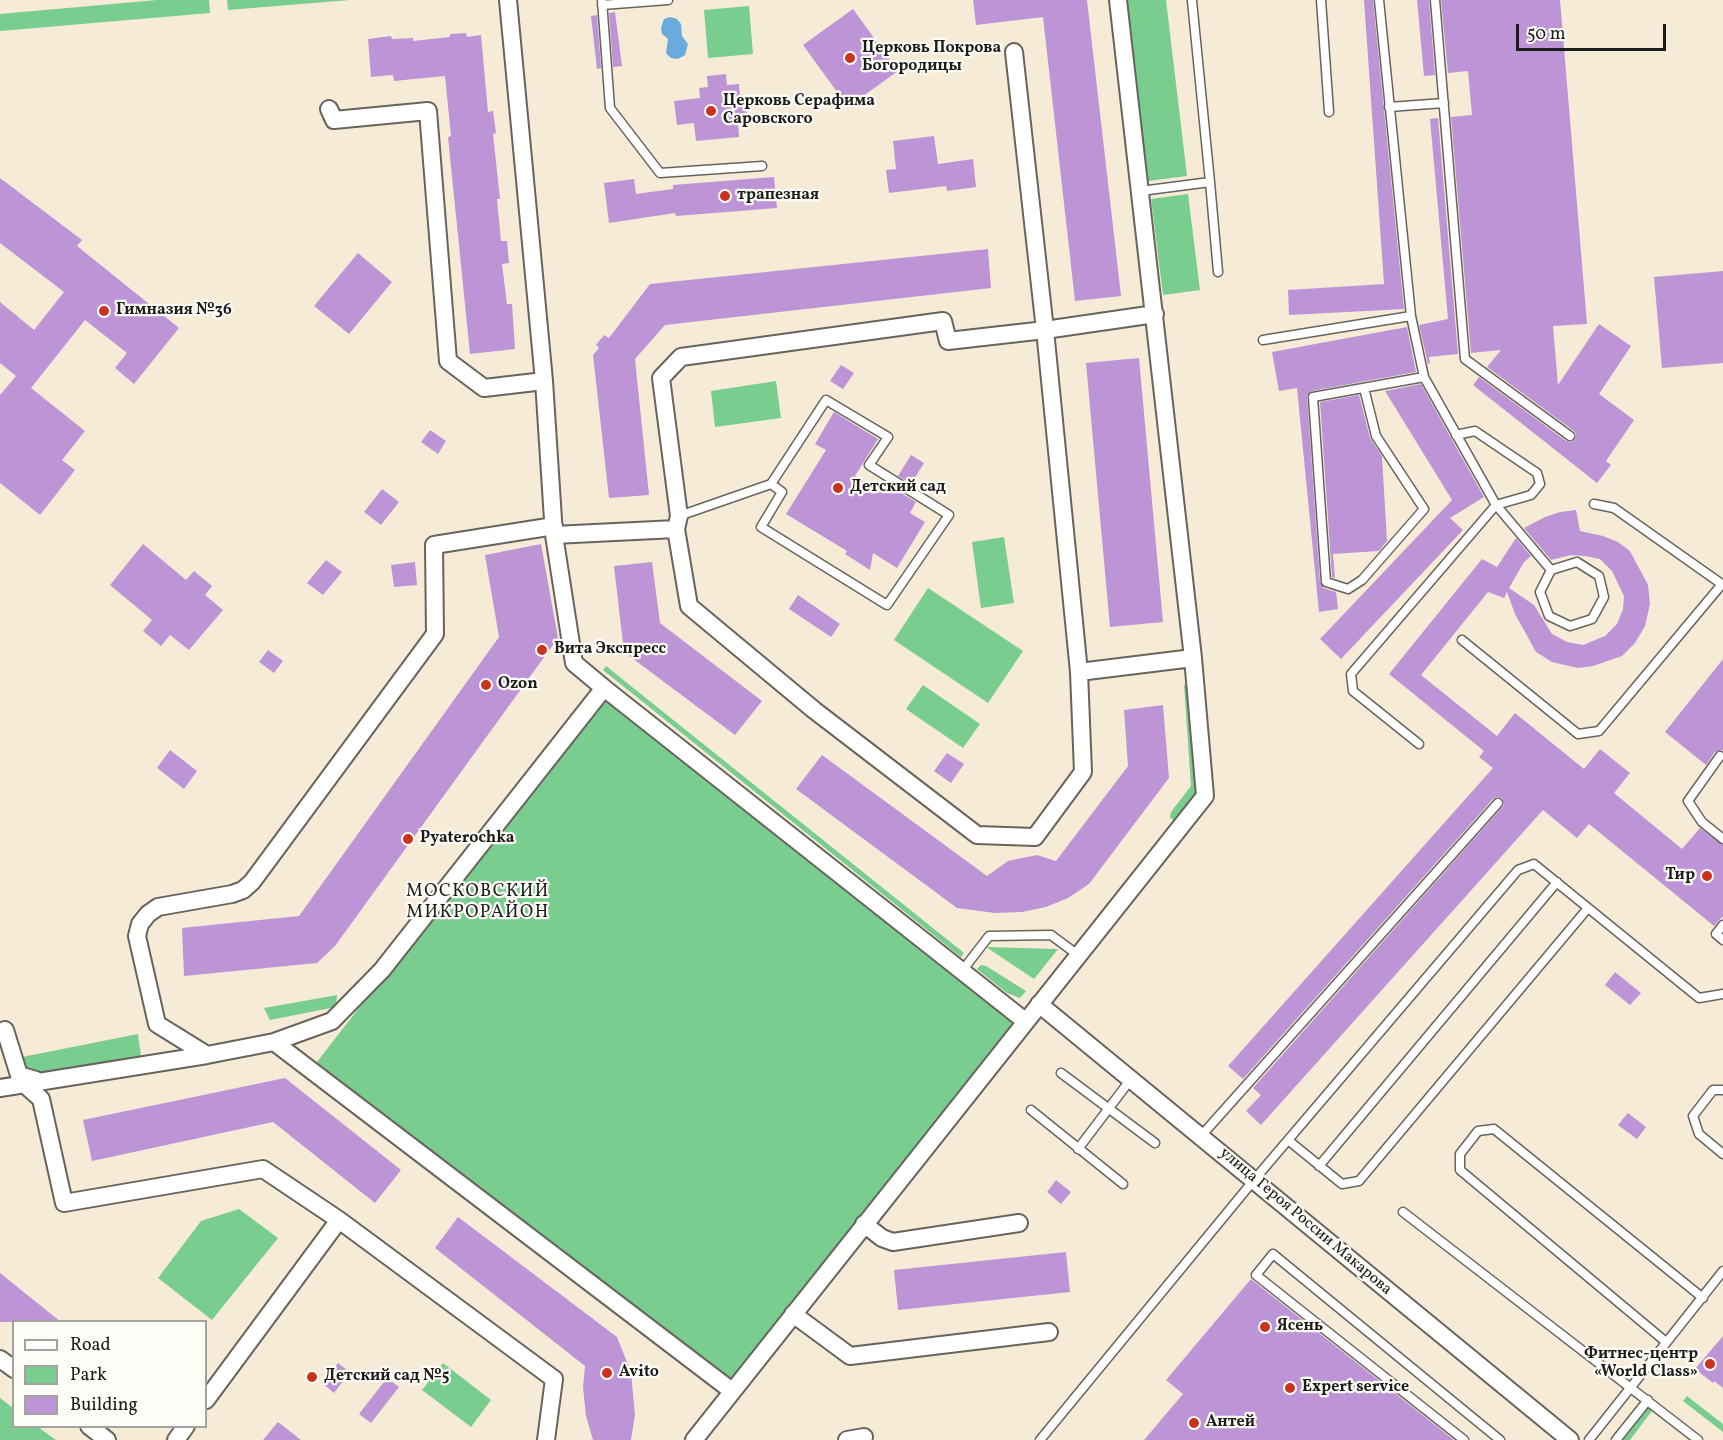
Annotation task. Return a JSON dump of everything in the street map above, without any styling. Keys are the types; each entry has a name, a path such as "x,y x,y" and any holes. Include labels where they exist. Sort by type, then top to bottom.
{"street":[{"path":"508,0 544,381 554,531 574,663 1025,1021"},
{"path":"694,1440 1205,796 1193,658 1118,0"},
{"path":"1014,52 1045,330 1079,672 1083,772 1035,837 977,835 814,710 688,606 661,378 681,357 944,321 948,340 1045,330 1155,314"},
{"path":"329,109 334,120 428,111 447,362 484,388 544,381"},
{"path":"207,1054 157,1024 137,936 140,924 158,907 232,894 243,890 252,882 435,634 434,545 554,531 677,522"},
{"path":"1079,672 1193,658"},
{"path":"0,1088 274,1042 332,1021 382,970 604,688"},
{"name":"улица Героя России Макарова","path":"1039,1004 1570,1440"},
{"path":"5,1030 18,1075 30,1082 41,1099 64,1203 263,1169 339,1220 554,1379 546,1440"},
{"path":"274,1042 732,1391"},
{"path":"207,1399 339,1220"},
{"path":"864,1224 882,1238 893,1242 1019,1223"},
{"path":"793,1314 850,1356 1049,1332"},
{"path":"92,1428 107,1440"},
{"path":"847,1440 864,1437"}],"lane":[{"path":"668,0 602,3 610,108 660,173 762,166"},
{"path":"1321,0 1329,112"},
{"path":"1379,0 1411,316 1424,377 1496,505 1551,570"},
{"path":"1435,0 1465,359 1570,436"},
{"path":"1192,1 1218,272"},
{"path":"1389,106 1444,103"},
{"path":"1141,191 1210,182"},
{"path":"1263,340 1411,316"},
{"path":"1364,388 1376,436 1424,509 1362,580 1348,589 1326,582 1313,397 1424,377"},
{"path":"677,522 771,484 826,400 888,437 869,465 949,514 887,605 761,527 782,492 771,484"},
{"path":"1419,744 1353,691 1351,674 1496,505 1531,495 1540,484 1537,473 1475,431 1456,435"},
{"path":"1462,640 1578,734 1599,731 1722,585 1614,508 1594,504"},
{"path":"1577,562 1599,576 1604,597 1592,619 1570,626 1549,616 1540,592 1551,570 1577,562"},
{"path":"1720,756 1688,801 1702,822 1723,839"},
{"path":"1201,1136 1498,803"},
{"path":"1040,1440 1254,1180 1518,870 1534,864 1699,998 1723,994"},
{"path":"1319,1166 1557,882"},
{"path":"1288,1140 1342,1184 1359,1181 1588,908"},
{"path":"1723,925 1716,934 1723,940"},
{"path":"962,971 989,936 1051,935 1078,955"},
{"path":"1061,1072 1155,1143"},
{"path":"1078,1149 1131,1079"},
{"path":"1723,1090 1713,1090 1694,1116 1699,1134 1723,1154"},
{"path":"1031,1110 1123,1184"},
{"path":"1666,1342 1460,1170 1460,1154 1478,1131 1494,1129 1703,1298"},
{"path":"1403,1212 1698,1440"},
{"path":"1464,1440 1256,1275 1273,1254 1500,1440"},
{"path":"1589,1440 1723,1271"},
{"path":"1616,1440 1648,1400"}],"green space":[{"path":"157,0 209,0 210,13 0,31 0,14"},
{"path":"227,0 350,0 228,10"},
{"path":"1127,0 1166,0 1187,176 1148,181"},
{"path":"749,6 753,54 708,58 704,10"},
{"path":"1188,194 1200,290 1163,295 1151,199"},
{"path":"776,381 781,418 715,427 711,391"},
{"path":"1004,537 1014,603 981,608 972,542"},
{"path":"928,588 1023,651 988,703 894,640"},
{"path":"606,666 964,953 961,957 603,670"},
{"path":"1189,684 1198,791 1181,816 1174,821 1170,817 1171,812 1191,786 1184,685"},
{"path":"923,685 980,724 963,748 906,709"},
{"path":"603,694 1020,1021 733,1388 313,1067"},
{"path":"986,947 1058,949 1034,979"},
{"path":"981,965 1026,991 1020,998 1007,993 977,969"},
{"path":"337,995 336,1007 270,1020 264,1008"},
{"path":"138,1034 141,1057 34,1076 21,1071 17,1058"},
{"path":"239,1209 278,1238 212,1320 158,1278 201,1221"},
{"path":"443,1363 491,1400 471,1427 422,1390"},
{"path":"1687,1396 1723,1424 1723,1432 1683,1401"},
{"path":"0,1398 12,1407 12,1428 39,1428 56,1440 0,1440"},
{"path":"1647,1403 1654,1408 1630,1440 1622,1440"}],"water":[{"path":"670,17 677,19 681,24 682,36 688,44 685,55 678,59 671,58 666,53 668,39 662,34 664,19"}],"building":[{"path":"973,0 1087,0 1121,296 1075,301 1043,17 976,25"},
{"path":"1364,0 1373,0 1404,309 1289,315 1288,290 1384,284"},
{"path":"1417,0 1429,0 1435,75 1424,76"},
{"path":"1441,0 1560,0 1587,324 1553,326 1558,385 1599,324 1631,346 1599,394 1634,420 1606,461 1611,465 1597,483 1473,385 1479,377 1566,441 1572,442 1575,439 1574,431 1487,367 1501,350 1471,353 1451,117 1472,115 1468,71 1448,73"},
{"name":"Церковь Покрова Богородицы","path":"853,9 898,71 848,107 803,45"},
{"path":"615,12 622,66 613,67 609,13"},
{"path":"597,15 601,68 597,69 591,16"},
{"path":"466,33 467,37 481,35 488,112 493,111 501,241 507,241 509,263 502,264 507,304 512,304 515,349 470,354 448,137 451,136 445,76 394,81 393,75 371,77 368,39 391,36 392,39 413,38 413,41"},
{"name":"Церковь Серафима Саровского","path":"726,74 727,85 739,84 740,96 745,96 748,121 738,122 739,137 696,141 694,123 677,125 674,101 700,98 699,88 708,87 707,76"},
{"path":"1438,118 1458,354 1429,357 1430,363 1428,364 1419,325 1448,319 1430,119"},
{"path":"934,136 938,164 973,159 976,187 947,191 946,186 889,193 886,170 896,169 893,141"},
{"path":"774,177 777,208 676,216 675,213 609,223 604,183 634,179 636,194 673,189 673,185"},
{"path":"0,178 82,240 77,246 179,328 134,384 115,368 127,353 85,320 31,388 85,431 62,460 75,470 40,515 0,483 0,395 16,376 0,363 0,302 34,330 64,292 0,243"},
{"path":"988,249 991,288 665,325 635,359 649,495 609,498 593,355 599,348 596,345 604,335 609,338 650,284"},
{"path":"358,253 392,282 349,334 314,306"},
{"path":"1723,271 1723,363 1662,368 1654,277"},
{"path":"1407,327 1416,372 1378,379 1377,377 1377,379 1312,391 1307,395 1320,582 1323,588 1336,592 1338,609 1319,612 1297,388 1279,391 1272,352"},
{"path":"1139,358 1163,622 1110,627 1086,363"},
{"path":"841,365 854,373 843,389 830,381"},
{"path":"1421,384 1484,497 1450,518 1463,530 1341,659 1320,639 1452,500 1385,391"},
{"path":"1359,395 1370,438 1382,456 1387,541 1379,551 1333,554 1335,578 1332,577 1320,402"},
{"name":"Детский сад","path":"834,412 878,439 855,476 883,493 888,485 916,502 910,513 925,522 897,568 873,553 870,570 845,554 847,551 786,514 826,450 815,444"},
{"path":"430,430 446,441 438,454 421,442"},
{"path":"911,455 924,463 911,484 898,476"},
{"path":"382,489 399,502 381,525 364,512"},
{"path":"1576,510 1580,531 1618,542 1630,551 1648,585 1650,604 1645,626 1635,643 1622,656 1593,666 1578,668 1552,662 1536,652 1515,614 1507,592 1504,598 1488,592 1421,675 1497,736 1515,713 1584,769 1600,749 1630,773 1614,793 1682,849 1700,828 1723,845 1723,916 1714,926 1589,824 1577,838 1543,810 1261,1125 1246,1111 1261,1095 1253,1088 1504,805 1502,798 1493,799 1243,1079 1228,1066 1493,768 1479,757 1484,751 1389,674 1482,559 1497,567 1516,538 1531,556 1524,562 1509,588 1534,605 1552,634 1567,642 1583,645 1605,636 1617,624 1623,609 1624,596 1612,571 1600,559 1585,556 1571,555 1551,560 1524,528 1545,517"},
{"path":"143,544 186,580 194,571 212,586 205,595 223,610 189,650 170,635 161,646 143,631 152,620 110,585"},
{"path":"541,544 558,638 335,946 317,963 184,976 182,928 299,916 499,637 485,555"},
{"path":"326,560 342,572 323,595 307,583"},
{"path":"415,562 417,585 394,587 391,565"},
{"path":"652,562 660,623 762,701 735,735 624,652 614,566"},
{"path":"798,595 840,624 831,637 789,609"},
{"path":"268,650 283,661 274,673 259,662"},
{"path":"1723,659 1723,750 1715,752 1706,765 1665,732"},
{"path":"1163,705 1169,778 1089,884 1068,898 1046,907 1022,912 995,913 957,908 796,789 822,755 987,876 1008,861 1037,855 1056,861 1128,766 1124,710"},
{"path":"170,750 197,771 184,789 157,768"},
{"path":"947,753 964,764 951,783 934,771"},
{"path":"1615,972 1641,993 1630,1005 1605,985"},
{"path":"285,1078 401,1170 375,1203 273,1122 92,1161 83,1120"},
{"path":"1628,1113 1646,1127 1637,1139 1618,1125"},
{"path":"1056,1180 1071,1192 1061,1204 1047,1192"},
{"path":"458,1217 617,1337 631,1372 635,1415 631,1440 593,1440 586,1416 583,1387 585,1366 435,1248"},
{"path":"1066,1252 1070,1292 898,1310 894,1270"},
{"path":"0,1273 59,1320 12,1320 12,1322 0,1322"},
{"name":"Ясень","path":"1251,1279 1454,1440 1144,1440 1183,1394 1166,1380"},
{"name":"Фитнес-центр «World Class»","path":"1723,1336 1723,1388 1695,1369"},
{"path":"338,1363 350,1372 334,1393 322,1383"},
{"path":"387,1378 399,1387 371,1423 359,1414"},
{"path":"278,1422 301,1440 263,1440"}],"place":[{"name":"Церковь Покрова Богородицы","path":"850,58"},
{"name":"Церковь Серафима Саровского","path":"711,111"},
{"name":"трапезная","path":"725,196"},
{"name":"Гимназия №36","path":"104,311"},
{"name":"Детский сад","path":"838,488"},
{"name":"Вита Экспресс","path":"542,650"},
{"name":"Ozon","path":"486,685"},
{"name":"Pyaterochka","path":"408,839"},
{"name":"Тир","path":"1707,876"},
{"name":"Ясень","path":"1265,1327"},
{"name":"Фитнес-центр «World Class»","path":"1710,1364"},
{"name":"Avito","path":"607,1373"},
{"name":"Детский сад №5","path":"312,1377"},
{"name":"Expert service","path":"1290,1388"},
{"name":"Антей","path":"1194,1423"}],"district":[{"name":"МОСКОВСКИЙ МИКРОРАЙОН","path":"478,903"}]}
